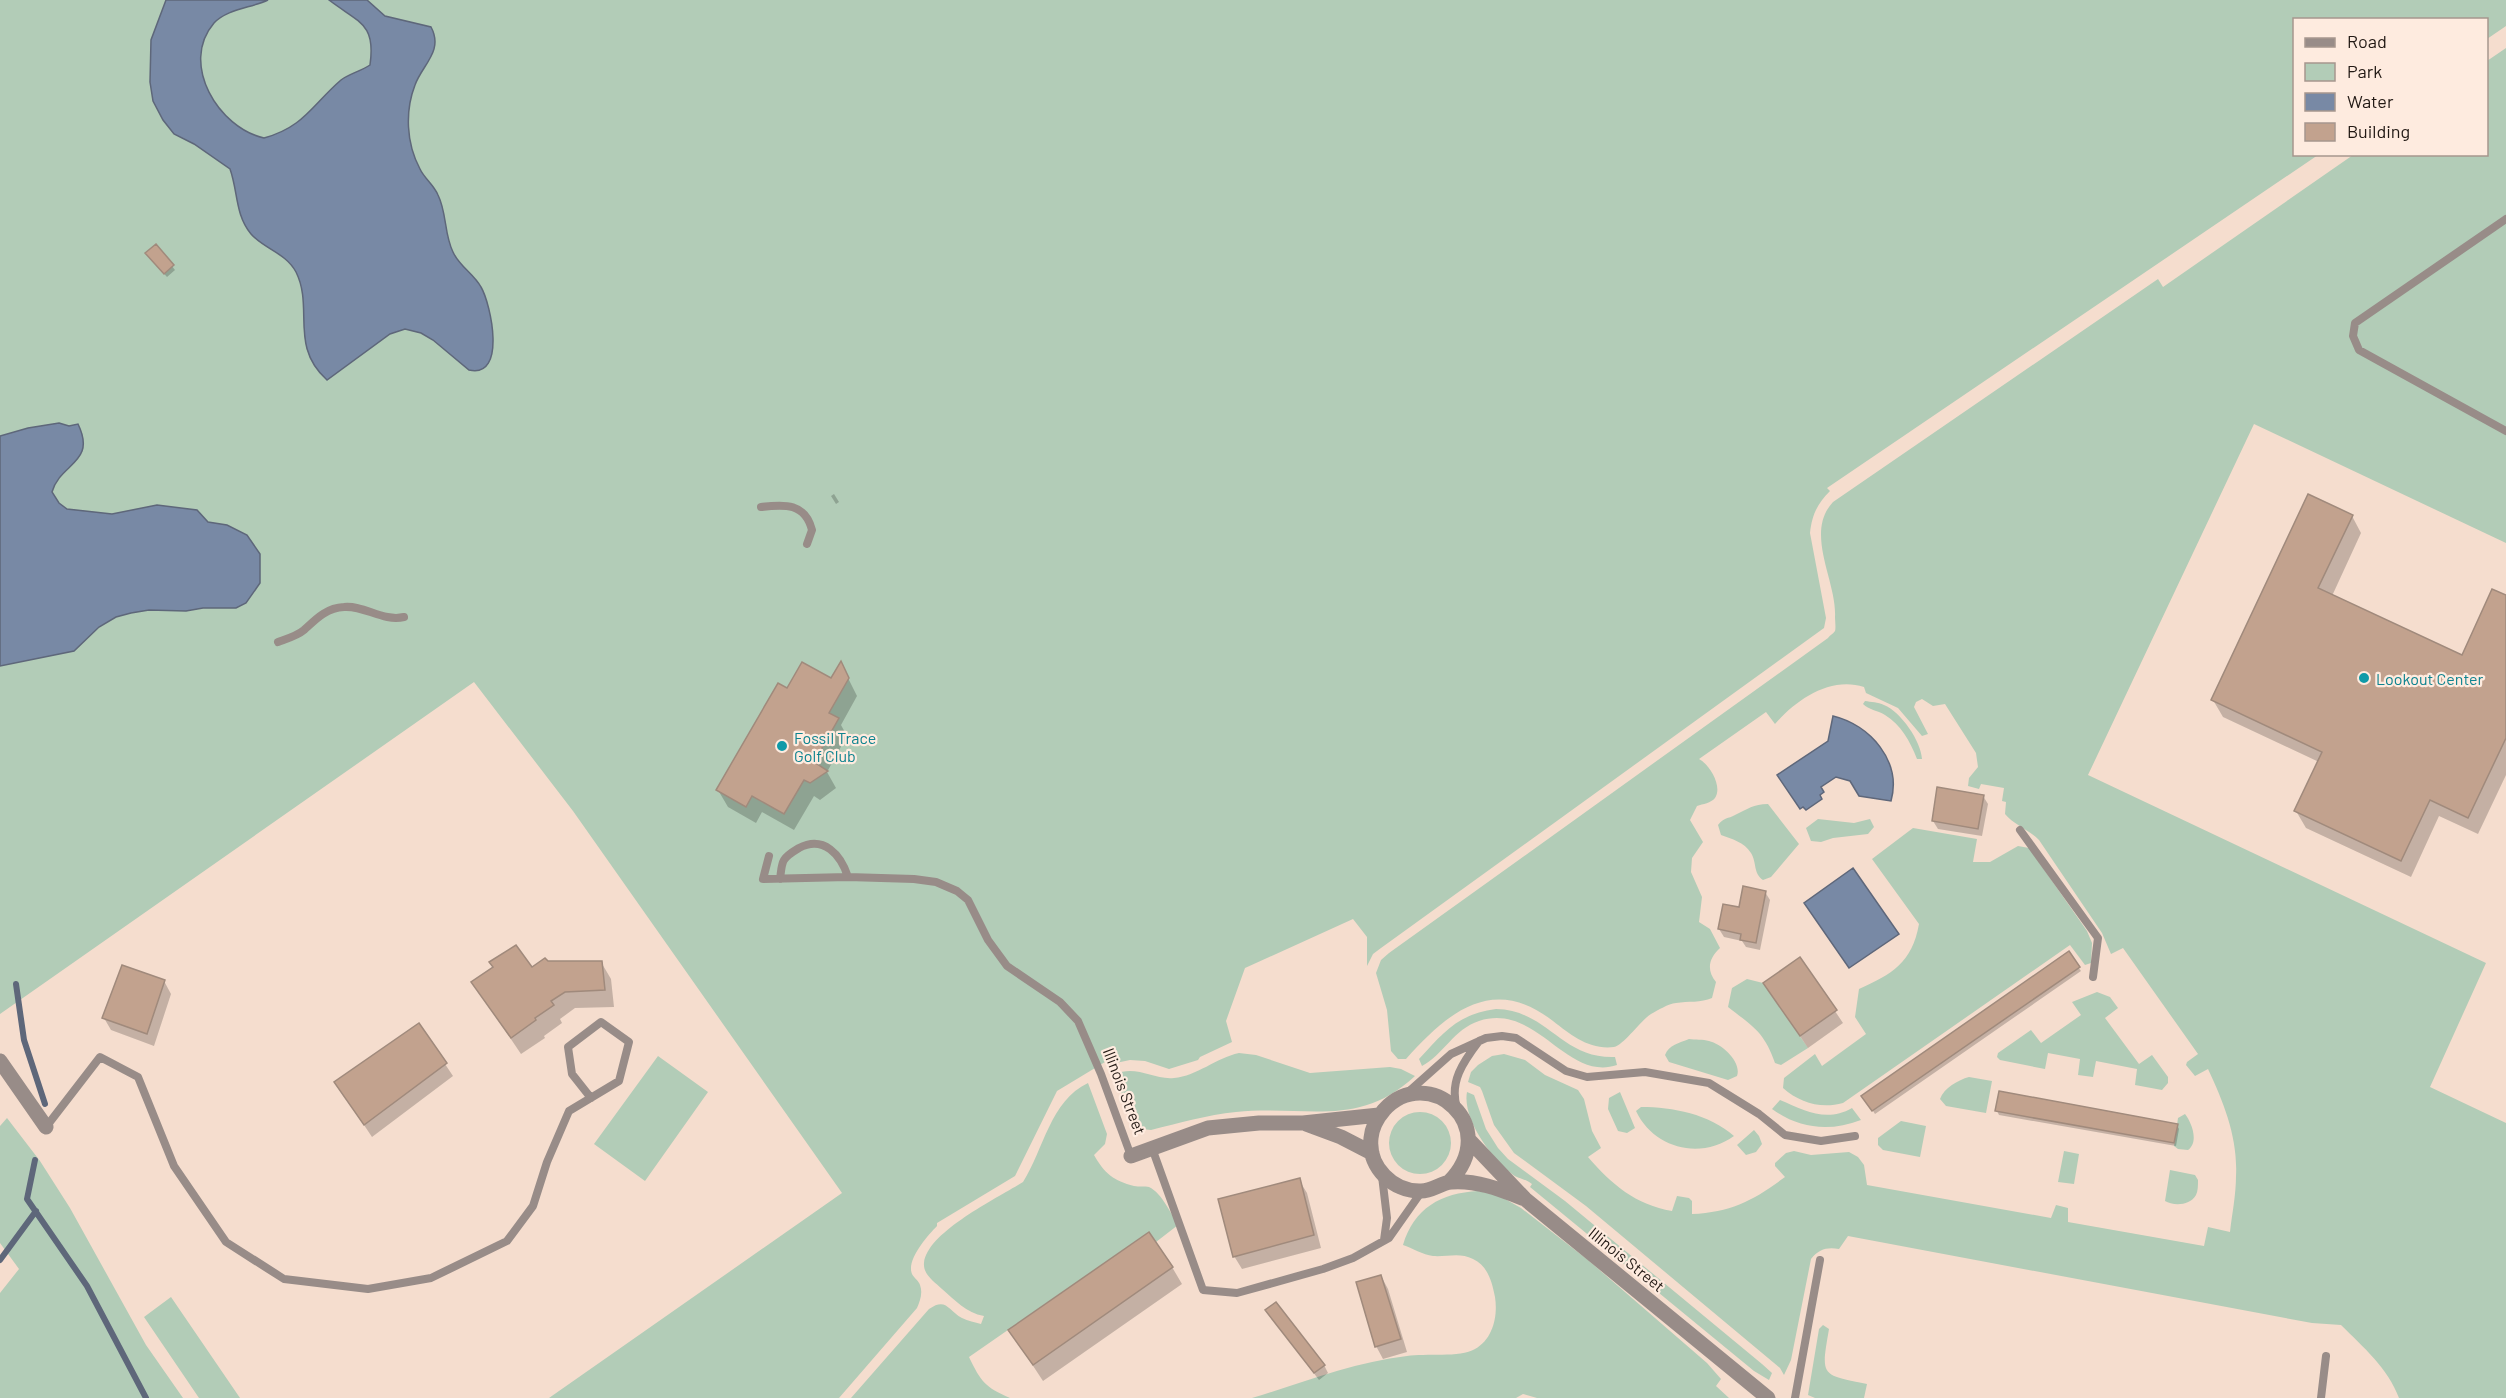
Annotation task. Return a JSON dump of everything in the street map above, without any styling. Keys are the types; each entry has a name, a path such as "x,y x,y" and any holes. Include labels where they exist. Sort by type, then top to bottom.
{"street":[{"path":"0,1061 46,1127"},
{"path":"1417,1093 1432,1094 1458,1110 1466,1124 1469,1140 1467,1156 1460,1171 1449,1182 1436,1189 1407,1190 1393,1184 1382,1174 1372,1153 1372,1133 1379,1115 1390,1104 1403,1096 1417,1093"},
{"name":"Illinois Street","path":"1131,1156 1208,1128 1259,1123 1303,1123 1379,1115"},
{"name":"Illinois Street","path":"1303,1123 1341,1137 1372,1153"},
{"name":"Illinois Street","path":"1469,1140 1524,1199 1768,1398"},
{"path":"1449,1182 1484,1184 1524,1199"}],"lane":[{"path":"2506,219 2355,323 2353,336 2359,350 2506,431"},
{"path":"761,507 793,505 804,512 812,530 807,544"},
{"path":"278,642 300,632 322,614 344,607 395,619 404,617"},
{"path":"2020,830 2098,938 2093,977"},
{"path":"769,856 763,879 780,879 784,860 792,852 808,843 818,843 829,848 843,861 848,877"},
{"name":"Illinois Street","path":"780,879 848,877 936,882 957,891 968,900 987,940 1007,966 1060,1002 1078,1021 1101,1074 1131,1156"},
{"path":"46,1127 100,1057 138,1077 174,1166 226,1242 284,1279 368,1289 431,1278 507,1241 533,1206 547,1162 569,1111 619,1082 629,1042 601,1022 568,1047 572,1074 591,1098"},
{"path":"1403,1096 1451,1054 1493,1037 1516,1038 1566,1071 1587,1077 1622,1076 1645,1072 1709,1083 1759,1113 1785,1135 1821,1141 1855,1136"},
{"path":"1458,1110 1453,1091 1455,1082 1460,1069 1479,1041"},
{"path":"1152,1148 1203,1290 1237,1293 1323,1269 1353,1258 1389,1238 1422,1191"},
{"path":"1382,1174 1387,1218 1384,1240"},
{"path":"1795,1398 1820,1260"},
{"path":"2321,1398 2326,1356"}],"green space":[{"name":"Fossil Trace Golf Club","path":"0,0 2506,0 2506,26 2488,38 2488,18 2293,18 2293,156 2317,156 1827,488 1830,491 1816,510 1810,533 1826,618 1824,628 1381,948 1373,954 1367,966 1367,937 1353,919 1245,968 1226,1021 1232,1042 1198,1060 1169,1069 1145,1061 1130,1060 1111,1064 1105,1062 1057,1091 1015,1176 937,1223 924,1241 915,1255 911,1268 921,1288 917,1308 839,1398 549,1398 842,1193 573,811 474,682 0,1014"},
{"path":"2506,48 2506,543 2254,424 2088,775 2486,963 2430,1087 2506,1123 2506,1398 2399,1398 2382,1368 2341,1325 2312,1323 1848,1236 1839,1249 1824,1249 1811,1259 1791,1360 1784,1375 1780,1368 1586,1206 1514,1153 1494,1125 1480,1087 1468,1082 1471,1072 1492,1056 1504,1054 1525,1060 1545,1075 1578,1090 1584,1099 1592,1131 1601,1148 1588,1157 1625,1192 1647,1204 1672,1211 1677,1196 1689,1198 1692,1201 1692,1214 1719,1211 1752,1198 1785,1177 1775,1163 1786,1153 1794,1151 1811,1155 1849,1152 1858,1157 1864,1165 1867,1185 2051,1218 2056,1205 2068,1208 2068,1222 2204,1246 2208,1227 2230,1232 2236,1183 2235,1148 2224,1108 2208,1069 2195,1076 2186,1065 2198,1054 2123,948 2111,954 2102,933 2039,840 2005,814 2006,802 2002,801 2004,788 1981,784 1979,789 1968,786 1969,778 1978,767 1976,753 1945,704 1933,706 1922,699 1916,702 1914,707 1928,734 1922,736 1898,708 1866,693 1864,687 1851,684 1839,685 1815,692 1803,699 1775,724 1766,712 1699,759 1711,770 1717,788 1715,798 1697,806 1690,820 1703,842 1692,858 1691,872 1702,897 1699,922 1710,929 1720,948 1710,964 1711,973 1716,982 1712,998 1663,1007 1647,1017 1627,1038 1614,1047 1588,1044 1531,1007 1511,1000 1491,1000 1473,1005 1455,1014 1438,1027 1406,1059 1398,1059 1391,1051 1387,1010 1376,973 1381,960 1835,631 1834,603 1821,543 1821,528 1825,514 1833,502 2158,279 2163,287 2352,156 2488,156 2488,60"},
{"path":"1865,701 1882,704 1903,720 1918,744 1922,759 1917,759 1908,740 1896,724 1885,715 1865,706 1863,704"},
{"path":"1768,804 1799,844 1771,877 1763,880 1758,874 1748,849 1738,841 1721,835 1718,825 1724,819 1751,807"},
{"path":"1818,819 1854,823 1870,819 1874,827 1868,834 1833,838 1821,842 1811,841 1806,828"},
{"path":"1913,828 1977,839 1973,862 1990,862 2018,846 2029,848 2087,931 2092,943 2091,963 2085,965 2070,945 1843,1103 1819,1105 1796,1098 1783,1088 1784,1078 1815,1054 1822,1066 1866,1034 1855,1017 1859,989 1899,966 1906,958 1916,937 1919,924 1872,859"},
{"path":"1747,979 1763,983 1808,1048 1781,1065 1775,1063 1762,1036 1728,1007 1732,988"},
{"path":"2097,992 2110,997 2118,1008 2105,1018 2139,1064 2152,1055 2168,1077 2168,1083 2162,1090 2135,1085 2137,1069 2096,1061 2093,1077 2078,1075 2080,1059 2048,1053 2045,1069 2000,1060 1997,1057 1998,1053 2031,1030 2041,1043 2081,1015 2072,1002"},
{"path":"1496,1009 1514,1011 1529,1017 1581,1050 1597,1056 1615,1057 1617,1065 1599,1067 1582,1063 1535,1031 1518,1022 1499,1018 1470,1025 1422,1066 1419,1059 1453,1026 1471,1015"},
{"path":"1689,1039 1709,1041 1725,1050 1737,1065 1737,1076 1728,1080 1669,1062 1665,1055 1669,1049"},
{"path":"1239,1053 1256,1055 1310,1073 1390,1067 1401,1069 1415,1076 1394,1092 1373,1103 1352,1109 1308,1112 1236,1112 1151,1130 1136,1124 1131,1117 1115,1074 1131,1071 1166,1078 1182,1077"},
{"path":"658,1056 708,1092 645,1181 594,1144"},
{"path":"1969,1077 1992,1081 1986,1113 1946,1106 1940,1099 1952,1085"},
{"path":"1088,1083 1107,1134 1105,1144 1094,1155 1110,1175 1121,1182 1154,1190 1178,1225 1156,1242 1149,1232 969,1357 985,1383 1010,1398 851,1398 929,1309 943,1304 962,1318 981,1324 984,1316 961,1306 927,1275 924,1263 928,1251 950,1228 965,1217 1023,1182 1056,1114 1075,1091"},
{"path":"1467,1092 1474,1095 1486,1129 1508,1159 1565,1201 1762,1364 1772,1373 1769,1380 1754,1371 1530,1187 1532,1184 1514,1176 1504,1167 1488,1149 1474,1126 1469,1114"},
{"path":"1620,1092 1635,1128 1627,1133 1618,1131 1608,1109 1609,1098"},
{"path":"1780,1100 1806,1111 1824,1115 1852,1108 1861,1120 1826,1127 1804,1124 1782,1116 1772,1109"},
{"path":"1641,1107 1666,1108 1690,1113 1713,1122 1734,1136 1707,1148 1679,1147 1666,1142 1644,1124 1636,1111"},
{"path":"1414,1112 1426,1112 1442,1121 1449,1131 1451,1143 1449,1155 1442,1165 1426,1174 1414,1174 1403,1169 1394,1160 1389,1149 1389,1137 1394,1126 1403,1117"},
{"path":"2185,1114 2194,1137 2188,1150 2174,1146 2178,1118"},
{"path":"7,1118 40,1161 70,1208 146,1345 183,1398 0,1398 0,1293 19,1269 0,1243 0,1126"},
{"path":"1901,1121 1926,1126 1920,1157 1883,1150 1878,1145 1878,1138"},
{"path":"1754,1130 1762,1144 1756,1152 1746,1155 1737,1145"},
{"path":"2064,1151 2079,1154 2074,1184 2058,1182"},
{"path":"2170,1170 2195,1175 2198,1180 2197,1192 2193,1199 2177,1204 2165,1201"},
{"path":"1478,1191 1498,1195 1521,1208 1588,1260 1707,1363 1721,1379 1716,1386 1729,1398 1537,1398 1523,1394 1516,1398 1252,1398 1367,1363 1414,1355 1469,1352 1481,1345 1490,1333 1496,1312 1492,1286 1482,1266 1468,1257 1429,1255 1403,1245 1414,1221 1431,1205 1452,1195"},
{"path":"171,1297 240,1398 199,1398 144,1317"},
{"path":"1823,1325 1829,1329 1825,1356 1827,1371 1840,1378 1867,1384 1864,1398 1815,1398 1808,1395 1819,1329"}],"water":[{"path":"166,0 268,0 219,18 204,39 201,57 203,75 209,92 219,108 232,122 247,132 264,138 289,128 307,114 341,80 370,65 371,51 368,32 357,20 329,0 367,0 385,16 431,27 435,43 412,95 408,116 410,138 415,159 441,202 453,252 478,282 489,308 492,323 492,352 488,363 481,370 469,370 433,340 421,333 405,329 390,334 327,380 315,367 305,340 303,299 296,272 287,260 256,239 246,227 239,211 230,169 194,144 174,134 153,101 150,82 151,40"},
{"path":"59,423 69,426 78,424 83,437 83,447 75,462 56,482 52,492 59,503 67,509 112,514 157,505 197,510 208,522 227,525 247,535 260,554 260,583 246,603 236,608 203,608 186,611 149,610 131,613 116,617 99,627 74,651 0,666 0,436"},
{"path":"1833,716 1859,727 1880,747 1892,772 1891,801 1859,796 1850,781 1836,777 1821,787 1824,792 1820,795 1822,799 1806,810 1803,807 1800,809 1777,775 1828,741"},
{"path":"1853,868 1899,934 1849,968 1804,903"}],"building":[{"path":"156,244 174,265 164,274 145,253"},
{"name":"Lookout Center","path":"2308,494 2353,515 2318,588 2462,655 2492,589 2506,595 2506,738 2468,818 2430,800 2401,861 2294,811 2322,752 2211,700"},
{"name":"Fossil Trace Golf Club","path":"841,661 849,678 829,713 839,718 814,762 828,771 810,783 804,780 784,814 752,796 746,807 716,790 778,683 787,688 802,662 831,678"},
{"path":"1937,787 1984,795 1978,829 1932,821"},
{"path":"1743,886 1766,891 1756,943 1740,940 1741,934 1718,929 1723,904 1739,907"},
{"path":"516,945 532,967 545,958 548,961 602,961 605,990 565,992 551,1001 554,1005 511,1038 471,982 493,967 489,962"},
{"path":"2069,951 2080,967 1872,1111 1861,1096"},
{"path":"1800,957 1837,1010 1800,1036 1763,983"},
{"path":"122,965 165,980 147,1034 102,1018"},
{"path":"419,1023 447,1063 364,1125 334,1082"},
{"path":"1999,1091 2178,1124 2174,1143 1995,1111"},
{"path":"1300,1178 1314,1235 1233,1257 1218,1199"},
{"path":"1149,1232 1173,1267 1033,1365 1008,1330"},
{"path":"1381,1275 1401,1339 1375,1347 1356,1282"},
{"path":"1276,1302 1325,1365 1314,1373 1265,1310"}],"waterway":[{"path":"16,984 24,1040 45,1104"},
{"path":"35,1160 27,1199 87,1286 146,1398"},
{"path":"0,1260 36,1211"}],"place":[{"name":"Lookout Center","path":"2364,678"},
{"name":"Fossil Trace Golf Club","path":"782,746"}]}
